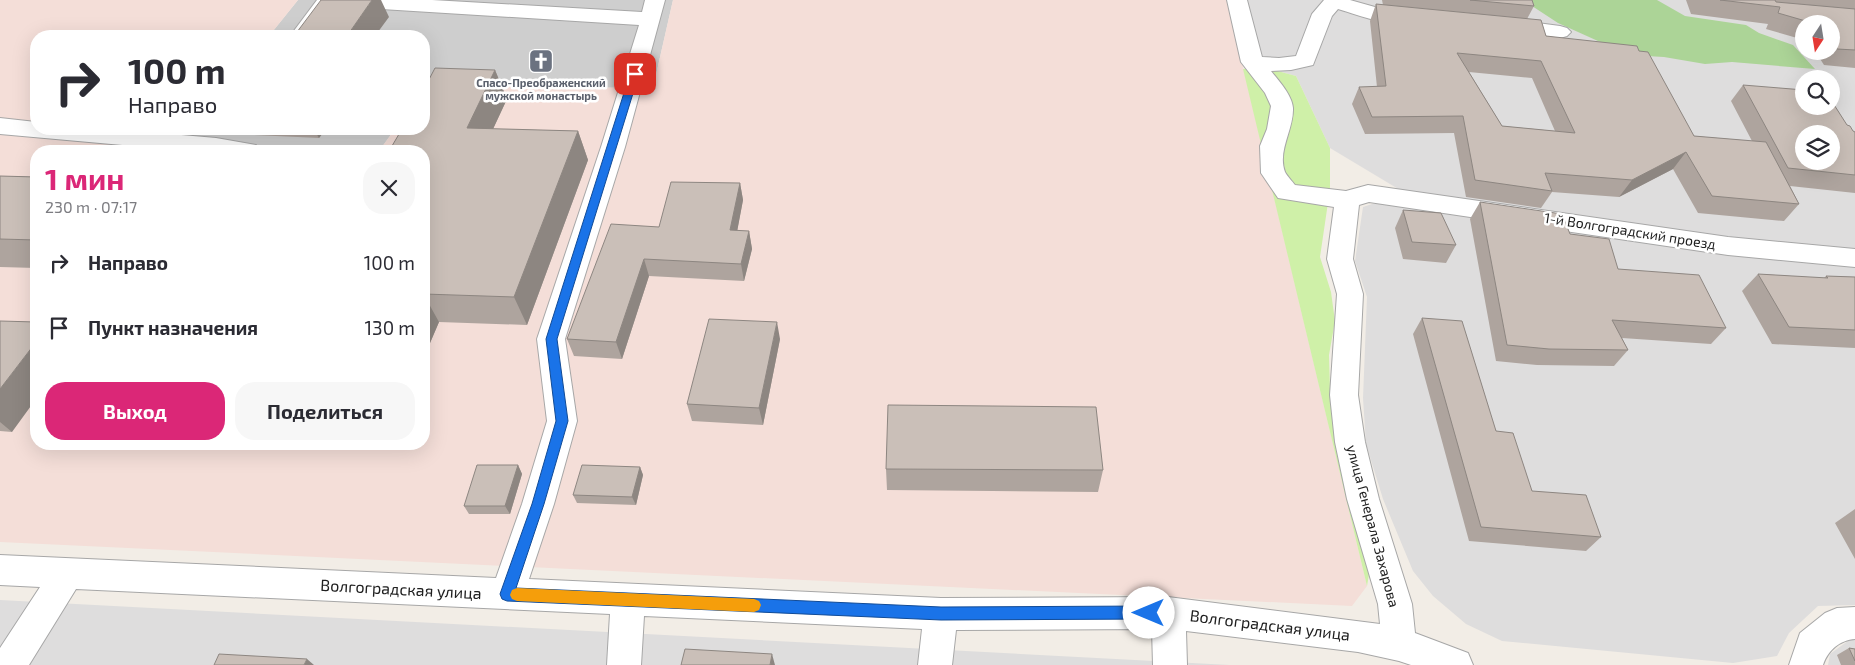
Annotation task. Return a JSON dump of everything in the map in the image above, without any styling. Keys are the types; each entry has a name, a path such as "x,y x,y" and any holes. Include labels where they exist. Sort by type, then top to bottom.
{"street":[{"path":"304,30 327,0 653,10 613,147 551,339 562,421 538,504 507,594"},
{"path":"1237,0 1252,62 1275,91 1282,106 1279,129 1272,146 1273,173 1287,192 1347,200"},
{"path":"1252,62 1290,65 1306,60 1322,14 1334,1 1381,15 1429,20"},
{"path":"1486,24 1560,32"},
{"path":"0,126 30,127"},
{"path":"182,135 222,137 237,145"},
{"name":"1-й Волгоградский проезд","path":"1347,200 1368,193 1728,246 1855,258"},
{"name":"улица Генерала Захарова","path":"1347,200 1340,259 1350,294 1344,394 1350,442 1363,499 1395,604 1399,644"},
{"name":"Волгоградская улица","path":"0,570 941,614 1168,613 1358,636 1399,644 1456,665"},
{"path":"9,665 68,573"},
{"path":"624,665 628,600"},
{"path":"1168,613 1170,665"},
{"path":"935,665 941,614"},
{"path":"1806,665 1812,645 1837,624 1855,623"}],"shaded area":[{"path":"0,0 298,0 274,30 30,30 30,135 191,135 183,145 30,145 30,450 430,450 430,145 383,145 391,135 430,135 430,86 653,88 673,0 1227,0 1367,586 1352,606 0,542"},
{"name":"Спасо-Преображенский мужской монастырь","path":"298,0 673,0 653,88 430,86 430,30 274,30"},
{"path":"1243,0 1855,0 1855,249 1730,241 1400,190 1330,148 1296,76 1262,67"},
{"path":"191,135 391,135 383,145 183,145"},
{"path":"1388,203 1855,264 1855,605 1818,606 1789,633 1777,656 1733,663 1502,641 1466,624 1433,596 1413,571 1383,499 1366,444 1363,398 1367,297 1355,261 1363,207 1372,204"},
{"path":"0,600 1230,665 0,665"},
{"path":"1852,638 1855,638 1855,665 1828,665 1830,654"}],"green space":[{"path":"1523,0 1657,0 1685,16 1746,25 1759,33 1793,45 1795,47 1795,60 1807,60 1815,69 1732,62 1705,64 1664,57 1629,55 1558,23"},
{"path":"1262,67 1296,76 1330,148 1330,189 1320,257 1331,292 1335,321 1329,355 1330,389 1338,437 1372,557 1367,586 1243,69"}],"building":[{"path":"321,0 372,0 351,30 298,30"},
{"path":"1470,0 1532,0 1534,6"},
{"path":"1720,0 1775,0 1776,2 1855,9 1855,50 1840,49 1840,15 1795,15 1795,18 1778,13 1780,7"},
{"path":"1376,4 1541,20 1546,36 1637,46 1639,51 1648,52 1694,136 1766,142 1799,204 1712,196 1686,152 1632,180 1545,173 1552,191 1475,180 1463,116 1372,117 1359,87 1386,86","holes":["1457,53 1541,61 1575,133 1502,126"]},
{"path":"435,68 495,70 467,128 578,131 514,297 430,294 430,145 393,145 398,135 430,135 430,78"},
{"path":"1743,85 1795,89 1795,115 1840,114 1847,125 1855,132 1855,175 1807,170 1840,170 1840,125 1795,125 1795,169 1788,168"},
{"path":"0,176 30,177 30,240 0,239"},
{"path":"671,182 740,183 730,230 749,231 741,264 644,259 616,342 567,339 611,224 659,227"},
{"path":"1480,202 1562,214 1570,234 1609,239 1618,269 1699,275 1726,328 1612,320 1628,350 1549,349 1507,345"},
{"path":"1403,210 1441,213 1456,245 1412,242"},
{"path":"1758,274 1828,278 1826,276 1855,277 1855,330 1789,327"},
{"path":"1422,318 1462,321 1496,431 1513,433 1532,491 1586,495 1601,537 1481,527"},
{"path":"709,319 777,322 759,408 687,404"},
{"path":"0,321 30,322 30,350 0,389"},
{"path":"888,405 1096,407 1103,470 886,469"},
{"path":"477,465 518,465 505,506 464,506"},
{"path":"582,465 640,467 632,497 573,495"},
{"path":"1849,648 1855,649 1855,661"},
{"path":"685,649 772,654 770,665 681,665"},
{"path":"219,654 307,659 304,665 214,665"}],"slow traffic":[{"path":"517,595 754,605"}],"place":[{"name":"Спасо-Преображенский мужской монастырь","path":"541,61"}],"route":[{"path":"635,74 551,339 562,421 538,504 507,594 941,614 1149,613"}]}
